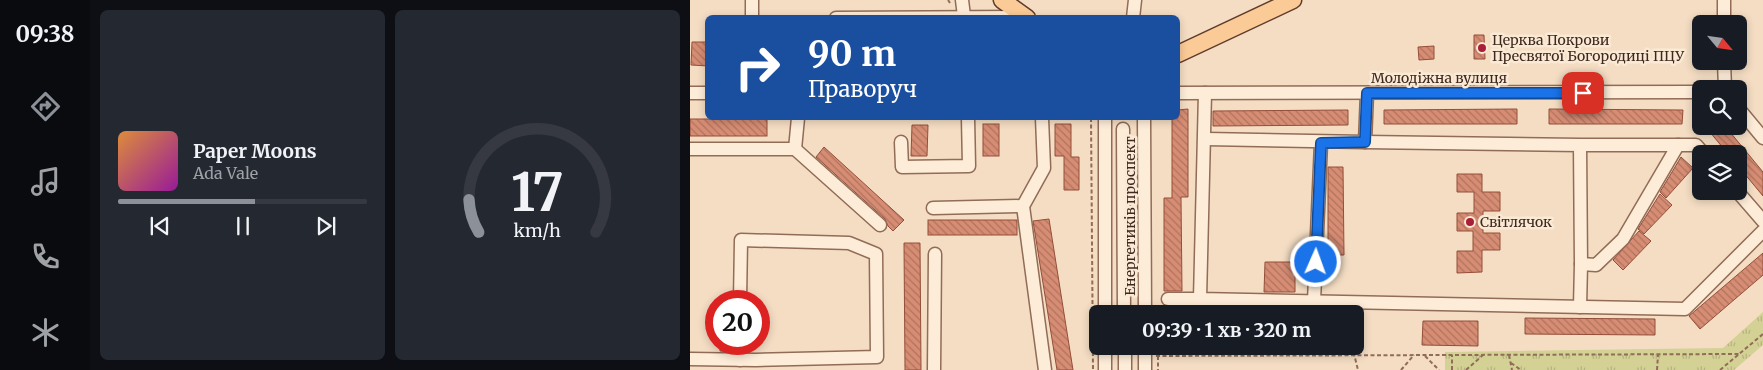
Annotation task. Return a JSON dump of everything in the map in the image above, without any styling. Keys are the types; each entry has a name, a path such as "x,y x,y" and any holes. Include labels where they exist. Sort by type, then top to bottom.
{"main road":[{"path":"1002,0 1024,15"},
{"path":"1180,53 1293,0"}],"street":[{"path":"752,0 752,15"},
{"path":"1133,15 1135,0"},
{"path":"1724,0 1724,15"},
{"path":"953,1 963,15"},
{"name":"Молодіжна вулиця","path":"1180,93 1692,92"},
{"path":"690,93 705,93"},
{"path":"1200,299 1206,139 1205,93"},
{"path":"1365,142 1367,93"},
{"path":"1747,119 1763,138"},
{"path":"795,149 798,120"},
{"path":"901,142 902,167 969,166 968,120"},
{"path":"1042,120 1044,168 1023,206 1046,370"},
{"name":"Енергетиків проспект","path":"1105,120 1105,305"},
{"name":"Енергетиків проспект","path":"1144,120 1145,305"},
{"path":"1124,129 1124,305"},
{"path":"1206,139 1321,143 1697,145"},
{"path":"1314,302 1321,143"},
{"path":"1580,145 1580,307"},
{"path":"1581,264 1596,265 1623,240 1678,145"},
{"path":"690,149 795,149 880,225"},
{"path":"1745,200 1763,221"},
{"path":"933,208 1023,206"},
{"path":"1168,299 1685,309 1763,231"},
{"path":"690,360 877,356 876,254 849,243 740,240 740,290"},
{"path":"934,370 935,254"},
{"path":"740,355 740,360"},
{"path":"1105,355 1105,370"},
{"path":"1124,355 1125,370"},
{"path":"1145,370 1149,355"}],"path":[{"path":"1091,120 1092,370"},
{"path":"1720,370 1763,334"},
{"path":"1658,354 1658,370"},
{"path":"1286,355 1739,354"},
{"path":"1150,355 1158,370"},
{"path":"1401,370 1414,355"},
{"path":"1425,355 1439,370"},
{"path":"1452,355 1452,370"},
{"path":"1466,370 1483,355"},
{"path":"1509,355 1512,370"},
{"path":"1354,356 1358,370"},
{"path":"1511,363 1521,370"}],"green space":[{"path":"1763,312 1763,345 1734,370 1445,370 1445,352 1723,348"}],"building":[{"path":"1474,35 1484,35 1485,59 1474,59"},
{"path":"692,42 705,42 705,66 691,65"},
{"path":"1434,46 1434,59 1419,60 1418,47"},
{"path":"1188,109 1188,197 1181,197 1182,291 1164,291 1164,198 1172,198 1172,120 1180,120 1180,110"},
{"path":"1517,109 1517,124 1384,124 1384,110"},
{"path":"1549,109 1683,110 1682,124 1549,124"},
{"path":"1348,110 1348,125 1213,126 1213,111"},
{"path":"690,119 767,120 767,136 690,136"},
{"path":"983,124 999,124 999,156 983,156"},
{"path":"1055,124 1071,124 1071,157 1079,157 1079,190 1064,190 1064,156 1055,156"},
{"path":"912,125 928,125 927,156 911,156"},
{"path":"1712,135 1732,135 1741,145 1721,145"},
{"path":"824,147 904,220 893,231 885,219 816,157"},
{"path":"1747,153 1763,172 1763,196 1747,177"},
{"path":"1681,157 1692,169 1666,198 1660,192"},
{"path":"1328,167 1343,167 1344,255 1328,255"},
{"name":"Світлячок","path":"1457,174 1482,174 1482,192 1500,192 1500,211 1483,211 1483,233 1500,233 1500,250 1482,250 1482,272 1457,273 1457,251 1473,251 1473,231 1457,231 1457,213 1474,213 1474,192 1457,192"},
{"path":"1660,194 1672,205 1644,234 1638,229"},
{"path":"1049,219 1073,370 1057,370 1033,221"},
{"path":"928,220 1017,220 1017,235 928,235"},
{"path":"1639,231 1651,241 1623,270 1613,260"},
{"path":"904,243 920,243 921,370 905,370"},
{"path":"1763,253 1763,275 1700,329 1689,316"},
{"path":"1265,262 1295,262 1295,292 1264,292"},
{"path":"1525,318 1655,319 1655,335 1525,334"},
{"path":"1423,321 1478,321 1478,346 1422,345"}],"place":[{"name":"Церква Покрови Пресвятої Богородиці ПЦУ","path":"1482,48"},
{"name":"Світлячок","path":"1470,222"}],"route":[{"path":"1316,262 1321,143 1365,142 1367,93 1583,93"}]}
